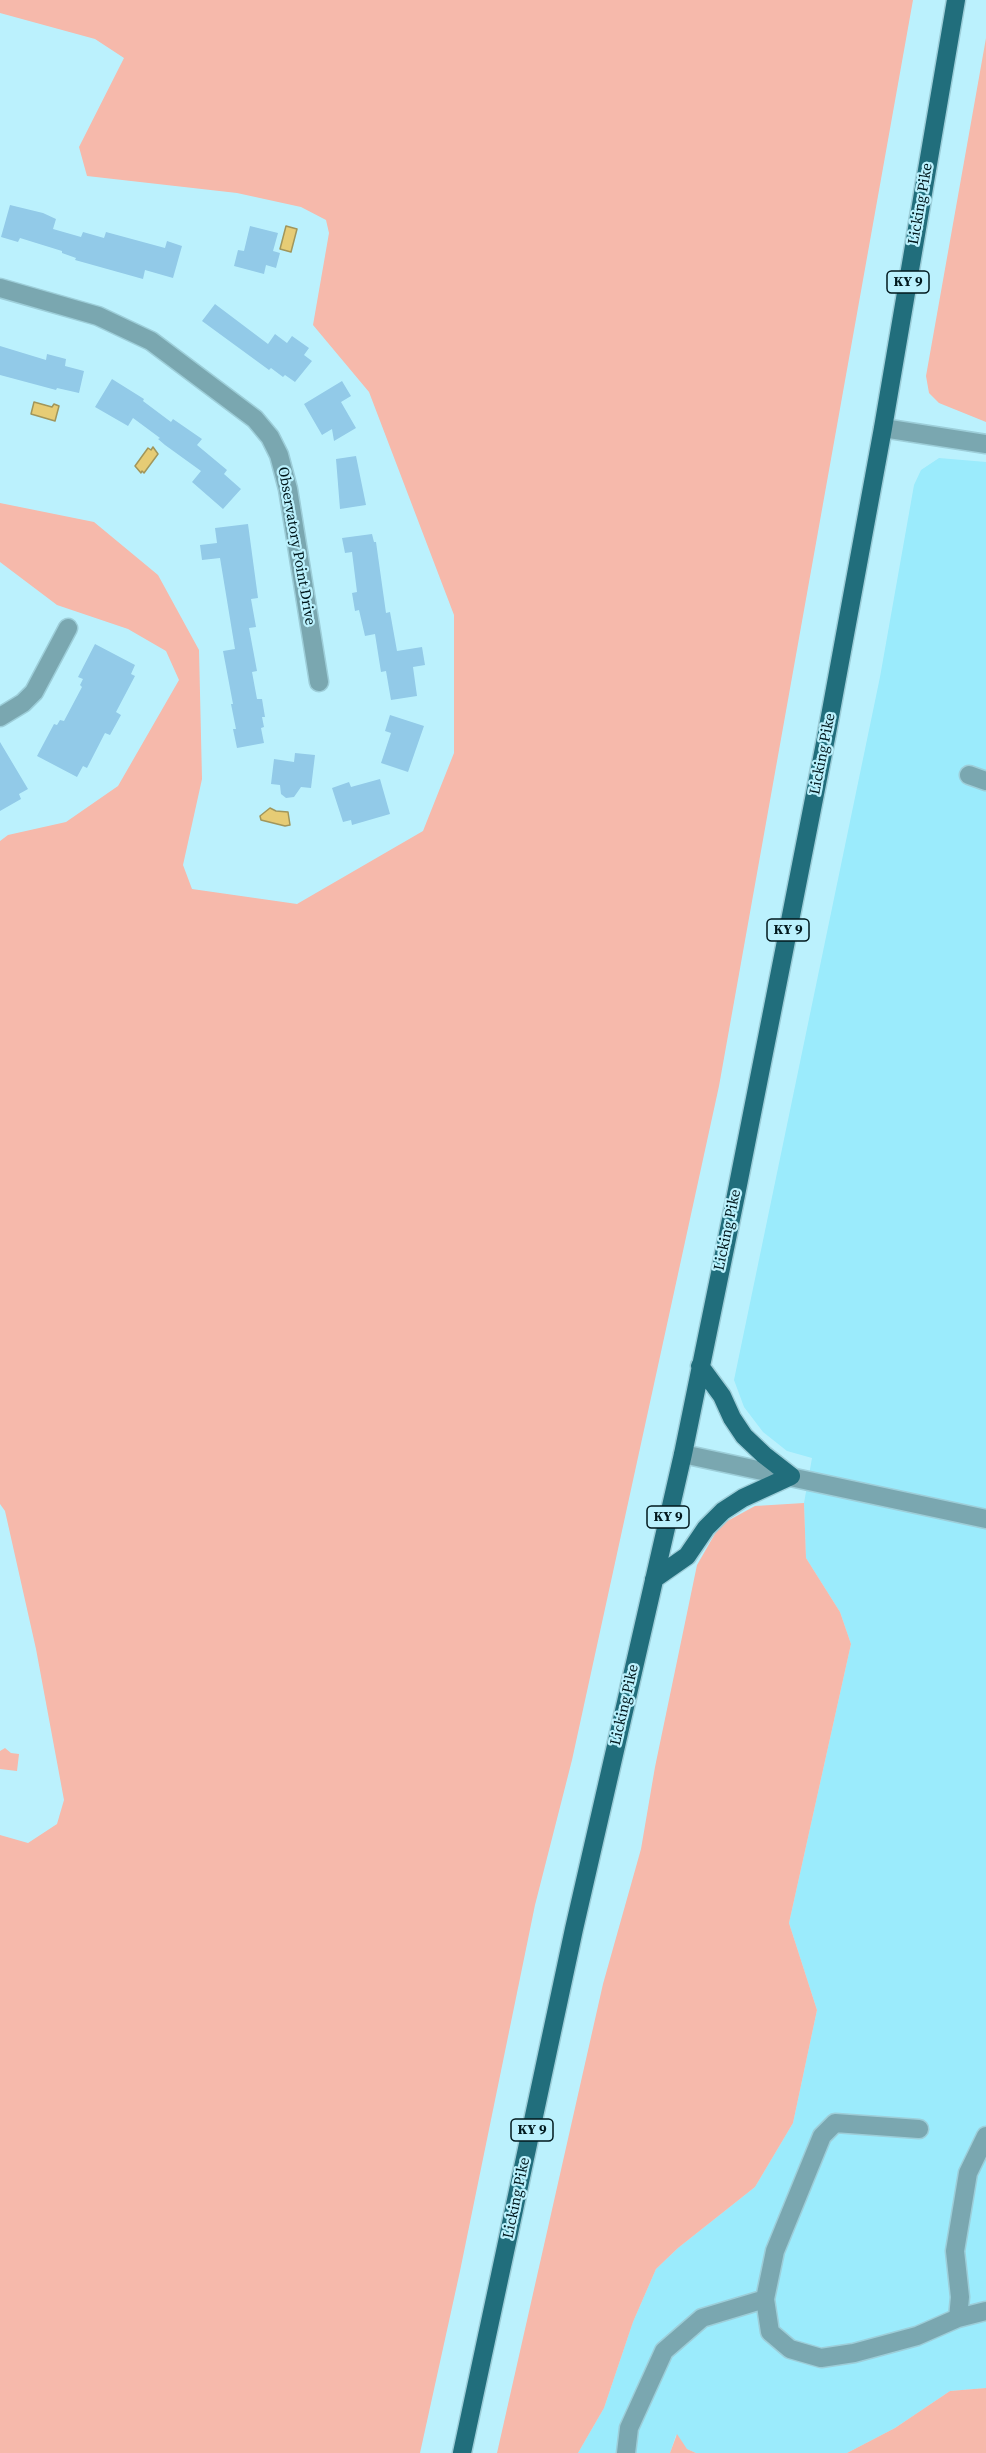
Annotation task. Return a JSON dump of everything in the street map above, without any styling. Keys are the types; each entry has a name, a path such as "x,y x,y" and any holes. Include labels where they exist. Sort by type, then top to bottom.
{"main road":[{"name":"Licking Pike","path":"462,2453 574,1929 683,1455 799,875 883,428 956,0"},
{"path":"654,1579 687,1556 706,1528 723,1511 743,1498 790,1476 744,1436 732,1418 722,1396 700,1366"}],"street":[{"name":"Observatory Point Drive","path":"0,288 98,316 151,341 248,413 270,437 279,455 288,489 319,682"},
{"path":"883,428 986,444"},
{"path":"0,717 23,703 34,692 68,628"},
{"path":"683,1455 986,1519"},
{"path":"919,2129 835,2123 822,2136 775,2251 765,2298 770,2332 790,2349 821,2358 854,2353 917,2336 958,2318 986,2312"},
{"path":"958,2318 960,2297 956,2251 968,2173 986,2136"},
{"path":"626,2453 629,2428 664,2351 702,2318 765,2298"}],"shaded area":[{"path":"0,0 913,0 719,1086 572,1760 535,1905 420,2453 0,2453 0,1835 28,1843 57,1824 64,1800 36,1649 5,1511 0,1504 0,841 8,835 66,822 118,786 179,680 166,651 128,629 57,605 0,562 0,503 94,522 158,575 199,650 202,779 183,865 192,889 297,904 423,831 454,753 454,615 369,392 313,325 329,233 326,220 301,207 237,193 87,176 79,147 124,58 95,39 0,13"},
{"path":"986,38 986,422 939,403 929,393 926,376"},
{"path":"286,226 297,229 291,252 280,249"},
{"path":"34,402 52,407 54,404 59,406 55,421 31,414"},
{"path":"153,447 158,454 144,473 142,471 141,473 135,466 148,448 151,450"},
{"path":"939,458 986,462 986,2388 950,2391 895,2428 847,2453 696,2453 687,2449 676,2435 670,2453 578,2453 604,2408 633,2322 656,2269 678,2248 755,2187 793,2123 817,2010 789,1923 851,1644 840,1612 806,1558 804,1503 812,1458 787,1451 763,1432 744,1407 734,1380 880,677 914,485 921,470"},
{"path":"270,808 288,812 290,825 285,826 261,820 260,816"},
{"path":"804,1503 806,1558 840,1612 851,1644 789,1923 817,2010 793,2123 755,2187 678,2248 656,2269 633,2322 604,2408 578,2453 497,2453 603,1984 641,1849 655,1767 697,1565 720,1525 755,1506"},
{"path":"5,1748 11,1753 19,1754 17,1771 0,1769 0,1751"},
{"path":"986,2388 986,2453 847,2453 895,2428 950,2391"},
{"path":"677,2434 687,2449 696,2453 670,2453"}],"building":[{"path":"10,205 43,213 56,219 53,229 81,237 83,232 104,238 106,232 165,248 167,241 182,246 173,278 145,270 143,279 75,260 76,258 62,251 20,238 18,242 1,237"},
{"path":"250,226 278,233 273,251 280,253 276,268 266,265 264,274 234,266 238,250 244,251"},
{"path":"215,304 268,344 275,334 287,343 292,336 309,348 304,355 312,361 295,382 271,368 269,370 202,321"},
{"path":"0,346 46,360 47,354 66,359 65,366 84,371 79,393 57,388 56,390 0,375"},
{"path":"112,379 144,399 143,401 171,422 173,419 202,439 197,445 227,470 224,474 241,489 223,509 192,482 201,471 165,445 158,439 160,438 133,418 128,426 95,407"},
{"path":"342,381 351,396 341,402 356,428 334,441 332,429 322,435 304,404"},
{"path":"356,456 366,505 340,509 336,459"},
{"path":"248,524 258,598 251,599 256,627 249,628 257,671 252,672 257,699 262,699 265,717 262,717 264,727 261,728 264,743 237,748 233,729 236,729 231,704 233,704 223,651 235,649 220,558 202,560 200,545 217,543 215,528"},
{"path":"372,534 376,542 386,613 390,612 397,651 422,647 425,665 413,667 417,696 391,700 386,671 381,672 375,634 365,636 359,610 355,611 352,593 357,592 352,552 345,553 342,538"},
{"path":"95,644 135,665 131,674 135,676 116,712 121,715 110,735 105,733 87,768 83,766 77,777 37,756 54,724 57,725 60,720 64,721 82,687 80,685 83,679 78,677"},
{"path":"390,715 424,726 408,772 381,763 391,733 385,731"},
{"path":"0,742 28,789 19,794 21,799 0,811"},
{"path":"295,753 315,755 311,788 301,787 294,797 286,798 281,794 280,785 271,784 274,759 294,762"},
{"path":"380,779 390,814 352,825 351,820 343,822 332,788 349,782 351,787"}]}
